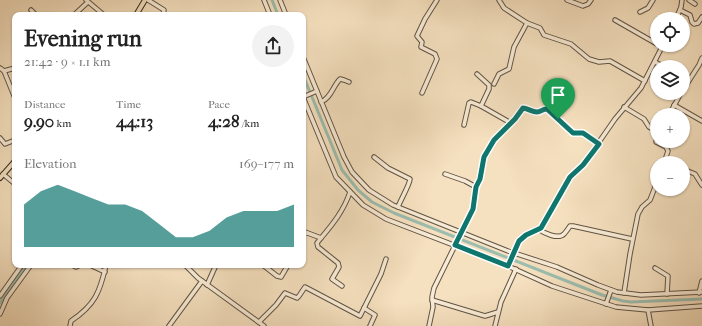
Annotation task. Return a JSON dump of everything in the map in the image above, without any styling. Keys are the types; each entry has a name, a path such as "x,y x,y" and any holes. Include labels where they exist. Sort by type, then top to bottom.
{"main road":[{"path":"139,12 145,0"},
{"path":"2,176 12,164"}],"street":[{"path":"148,0 164,10 164,12"},
{"path":"264,0 269,12"},
{"path":"280,0 285,12"},
{"path":"422,93 437,57 435,54 421,47 422,42 416,36 437,0"},
{"path":"499,0 501,5 508,11 527,23 540,28 544,35 570,44 589,59 599,62 610,61 645,81"},
{"path":"567,0 586,6 591,0"},
{"path":"640,12 648,8 653,0"},
{"path":"682,0 680,10 690,15 694,24 698,23 702,17"},
{"path":"689,0 695,4"},
{"path":"77,12 87,1 100,12"},
{"path":"615,20 650,40"},
{"path":"494,84 499,74 509,69 514,47 527,23"},
{"path":"690,79 699,66 702,58"},
{"path":"306,66 315,92 321,102 352,172 369,190 388,202 513,255 557,267 611,292 641,295 700,293 702,281"},
{"path":"0,68 4,71 12,91"},
{"path":"4,71 12,69"},
{"path":"509,264 522,238 543,225 570,177 583,165 599,144 624,107 636,94 650,72"},
{"path":"477,74 489,85 489,89 481,106"},
{"path":"321,102 327,99 340,79 349,82"},
{"path":"306,96 315,92"},
{"path":"672,108 677,100"},
{"path":"464,125 469,103 471,102 511,123"},
{"path":"674,105 702,120"},
{"path":"624,107 644,119 650,127"},
{"path":"306,108 333,171 340,182 363,205 386,219 509,264 516,269 557,288 624,308 648,310 702,306"},
{"path":"429,326 433,307 432,300 434,288 473,209 476,187 480,179 484,157 494,140 523,108 535,112 545,108 573,133 583,133 599,144"},
{"path":"0,138 5,144 12,141"},
{"path":"374,157 388,168 410,179 398,207"},
{"path":"690,172 695,174 702,185"},
{"path":"445,174 465,181 476,187"},
{"path":"2,176 12,182"},
{"path":"342,286 332,279 339,267 338,263 318,247 317,243 336,220 346,204 350,192"},
{"path":"624,293 632,239 640,209 650,200 652,196"},
{"path":"538,229 559,237 563,235 570,226 573,226 632,239"},
{"path":"306,232 321,238"},
{"path":"259,322 276,305 285,293 297,298 306,287 358,316 364,308 381,274 386,259"},
{"path":"0,295 20,268"},
{"path":"0,314 7,298 29,268"},
{"path":"96,268 105,272"},
{"path":"70,326 71,321 84,312 98,295 106,268"},
{"path":"188,268 202,281 264,326"},
{"path":"207,284 215,268"},
{"path":"268,268 279,276 282,275 286,268"},
{"path":"655,268 668,276 667,294"},
{"path":"495,326 500,302 516,269"},
{"path":"169,326 202,281"},
{"path":"607,303 611,292"},
{"path":"432,300 485,316 498,312"},
{"path":"364,308 376,314 370,326"},
{"path":"648,310 650,326"}],"waterway":[{"path":"272,0 277,12"},
{"path":"306,82 342,170 358,190 372,202 394,213 602,295 631,302 702,299"},
{"path":"0,303 24,268"}],"route":[{"path":"523,108 538,112 545,108 558,119 573,133 583,133 599,144 583,165 572,174 541,228 526,235 519,241 508,266 455,245 471,215 475,201 476,187 480,179 484,157 494,140 515,119 523,108"}]}
